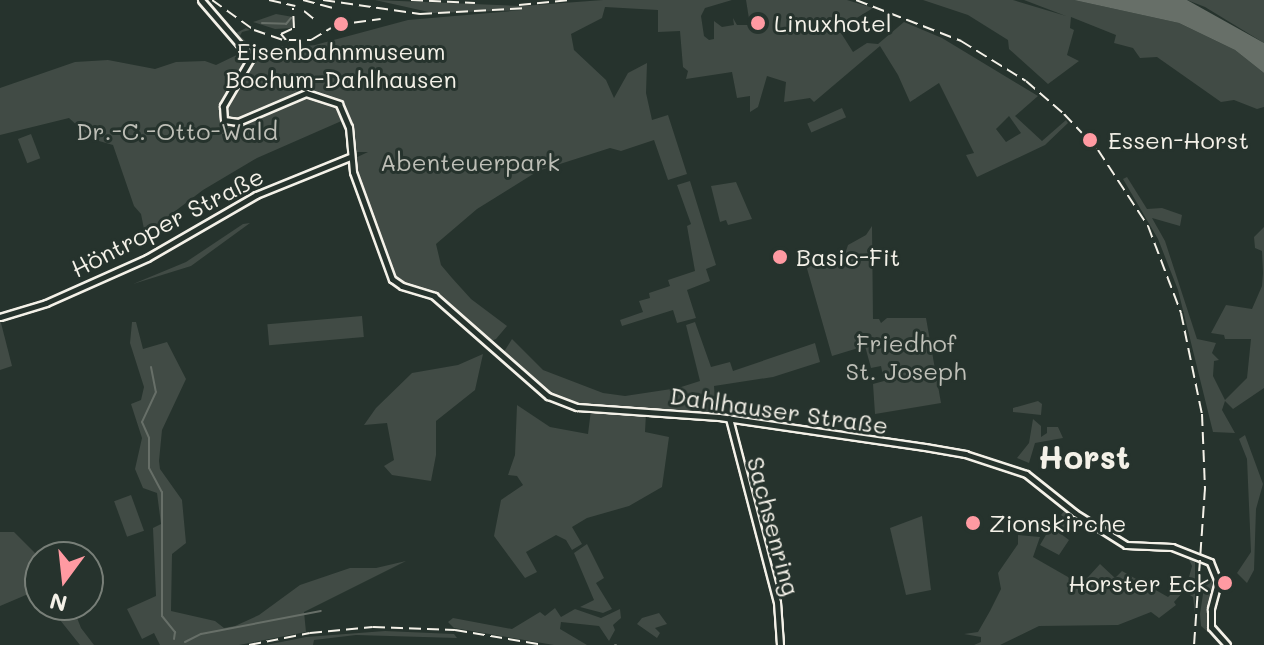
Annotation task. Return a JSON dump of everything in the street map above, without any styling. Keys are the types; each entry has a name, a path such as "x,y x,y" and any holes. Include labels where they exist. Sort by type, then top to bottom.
{"street":[{"name":"Dahlhauser Straße","path":"201,0 251,58 223,106 224,120 238,122 310,93 337,103 347,119 350,157 392,279 402,286 434,296 548,396 574,407 729,418 956,452 1031,476 1071,510 1126,545 1172,547 1210,562 1218,582 1211,609 1211,631 1227,645"},
{"name":"Höntroper Straße","path":"0,317 46,303 147,258 256,195 350,157"},
{"name":"Sachsenring","path":"729,418 777,602 780,645"}],"green space":[{"path":"375,0 523,6 603,0 732,0 705,8 701,16 704,36 709,40 714,39 714,21 722,27 734,25 733,18 737,25 750,25 746,0 847,0 873,8 834,32 841,33 853,52 867,43 878,44 904,22 942,38 1038,96 1015,116 1042,141 1066,120 1068,123 1045,145 977,177 966,155 974,153 939,83 910,102 880,46 814,102 810,98 784,102 786,82 767,76 758,107 750,112 750,96 737,98 732,72 686,79 688,71 683,67 680,31 658,32 658,10 605,7 602,18 571,34 574,50 606,80 614,98 628,73 647,63 646,93 652,120 668,115 687,174 668,180 654,140 621,151 610,148 538,171 477,209 436,244 441,265 452,278 471,299 507,326 496,339 489,342 435,293 399,282 392,275 354,166 353,159 368,152 353,152 353,129 343,105 339,105 346,119 257,158 203,190 145,234 141,214 134,206 113,145 92,139 69,118 0,135 0,88 75,62 108,60 155,69 176,62 205,61 216,65 249,49 234,34 246,28 250,30 242,32 240,36 258,52 256,58 268,59 283,56 275,45 289,48 315,45 408,20 523,10 433,13","holes":["1009,116 1021,133 1006,142 996,129"]},
{"path":"923,0 1013,0 1066,16 1024,0 1074,0 1179,23 1235,50 1264,73 1264,107 1257,109 1234,100 1221,102 1157,57 1140,58 1133,48 1114,43 1116,35 1071,17 1070,28 1074,30 1067,55 1079,61 1048,84 1009,49 1008,40 968,15"},
{"path":"1187,0 1264,0 1264,43 1205,7"},
{"path":"276,14 293,17 293,28 275,29 253,22"},
{"path":"842,108 846,117 811,133 807,123"},
{"path":"31,134 40,158 27,163 18,139"},
{"path":"1127,177 1147,209 1162,208 1182,215 1180,226 1152,218 1165,241 1197,339 1216,343 1212,353 1219,360 1214,361 1213,376 1225,400 1247,378 1251,339 1225,339 1224,335 1211,333 1226,305 1252,309 1262,286 1263,273 1262,251 1255,248 1254,237 1264,227 1264,388 1233,409 1225,401 1222,410 1235,433 1213,432 1178,290 1158,239 1123,179"},
{"path":"690,181 716,265 706,269 710,281 687,290 696,318 677,323 673,310 622,326 620,320 643,312 639,301 650,298 649,293 670,286 668,280 695,271 687,226 691,224 677,185"},
{"path":"736,182 752,219 728,225 726,220 720,222 711,186"},
{"path":"250,223 191,266 133,284 186,262 243,224"},
{"name":"Friedhof St. Joseph","path":"872,226 873,319 879,319 881,323 887,318 926,318 941,403 875,414 873,384 884,381 881,366 871,368 865,346 832,356 806,265 825,257 831,260 845,254 848,245 866,235"},
{"path":"362,316 364,337 269,345 267,324"},
{"path":"0,319 12,366 0,370"},
{"path":"132,322 136,322 143,349 167,342 186,379 162,430 159,461 160,469 182,500 186,543 172,554 171,611 215,621 224,628 235,626 259,615 300,585 350,568 376,568 406,561 304,612 306,632 239,645 160,645 154,633 142,639 127,609 156,596 153,528 161,524 157,493 143,488 135,469 142,438 131,404 141,400 144,387 130,343"},
{"path":"695,322 711,367 730,362 733,371 815,343 820,362 773,377 714,386 716,413 571,405 549,394 502,355 512,339 543,370 603,393 625,396 678,388 700,381 686,325"},
{"path":"483,354 475,390 436,421 436,455 431,481 392,475 384,466 394,460 387,423 364,425 376,408 412,373 458,365"},
{"path":"1038,401 1042,404 1041,415 1013,412 1013,408"},
{"path":"517,405 550,427 588,434 591,410 646,413 645,432 669,437 662,487 629,506 587,518 572,527 582,544 572,550 566,540 556,535 526,552 537,572 525,578 494,536 501,500 523,485 517,476 508,475 515,455"},
{"path":"1033,419 1041,426 1041,437 1047,433 1047,427 1058,427 1063,438 1035,443 1029,463 1017,458 1029,443"},
{"path":"1245,435 1263,484 1256,509 1254,570 1247,583 1237,573 1251,552 1247,459 1239,439"},
{"path":"131,495 144,531 127,537 114,501"},
{"path":"1065,510 1072,517 1061,534 1069,540 1059,555 1040,545 1054,521 1064,523 1066,519 1061,515"},
{"path":"922,516 931,590 906,595 890,528"},
{"path":"0,532 14,532 24,542 24,596 0,606"},
{"path":"1018,535 1040,537 1033,557 1068,577 1078,588 1100,564 1115,578 1122,571 1168,597 1189,577 1192,566 1186,553 1195,557 1195,613 1193,597 1184,591 1174,602 1176,605 1159,618 1151,612 1118,625 1039,626 1000,645 974,645 981,642 981,637 964,634 978,632 990,611 1001,589 998,573 1018,544"},
{"path":"587,544 604,578 596,583 612,609 603,613 580,607 594,600 574,553"},
{"path":"1212,580 1208,632 1201,626 1200,614 1205,581"},
{"path":"555,608 561,617 575,609 601,618 620,609 621,618 613,625 615,630 609,641 599,626 561,622 560,629 587,645 554,645 454,628 448,622 453,618 512,629 540,612 545,616"},
{"path":"659,613 667,624 655,628 660,633 657,638 637,624 642,618"},
{"path":"61,621 78,621 94,645 80,645"},
{"path":"385,631 454,634 457,638 356,635 314,640 313,645 266,645 306,637"}],"shaded area":[{"path":"1074,0 1187,0 1264,43 1264,73 1235,50 1179,23"}],"waterway":[{"path":"262,23 286,24 291,18"},
{"path":"151,367 156,392 142,422 149,438 149,468 162,492 162,616 175,632 174,639"},
{"path":"185,642 201,634 321,611"}],"railway":[{"path":"212,0 254,30 288,42"},
{"path":"269,0 295,6"},
{"path":"303,0 332,8"},
{"path":"323,0 420,14 528,8"},
{"path":"411,0 475,3"},
{"path":"519,5 570,0"},
{"path":"856,0 961,41 1026,81 1064,114 1098,150 1148,226 1181,313 1202,414 1205,488 1194,645"},
{"path":"286,40 281,34 294,28 293,8"},
{"path":"304,11 315,20"},
{"path":"289,40 311,40 336,25 381,19"},
{"path":"249,645 310,633 373,627 455,630 544,645"}],"place":[{"name":"Linuxhotel","path":"758,23"},
{"name":"Eisenbahnmuseum Bochum-Dahlhausen","path":"341,24"},
{"name":"Essen-Horst","path":"1090,140"},
{"name":"Basic-Fit","path":"780,257"},
{"name":"Zionskirche","path":"973,523"},
{"name":"Horster Eck","path":"1225,583"}],"district":[{"name":"Horst","path":"1084,456"}],"park label":[{"name":"Dr.-C.-Otto-Wald","path":"177,131"},
{"name":"Abenteuerpark","path":"470,162"}]}
